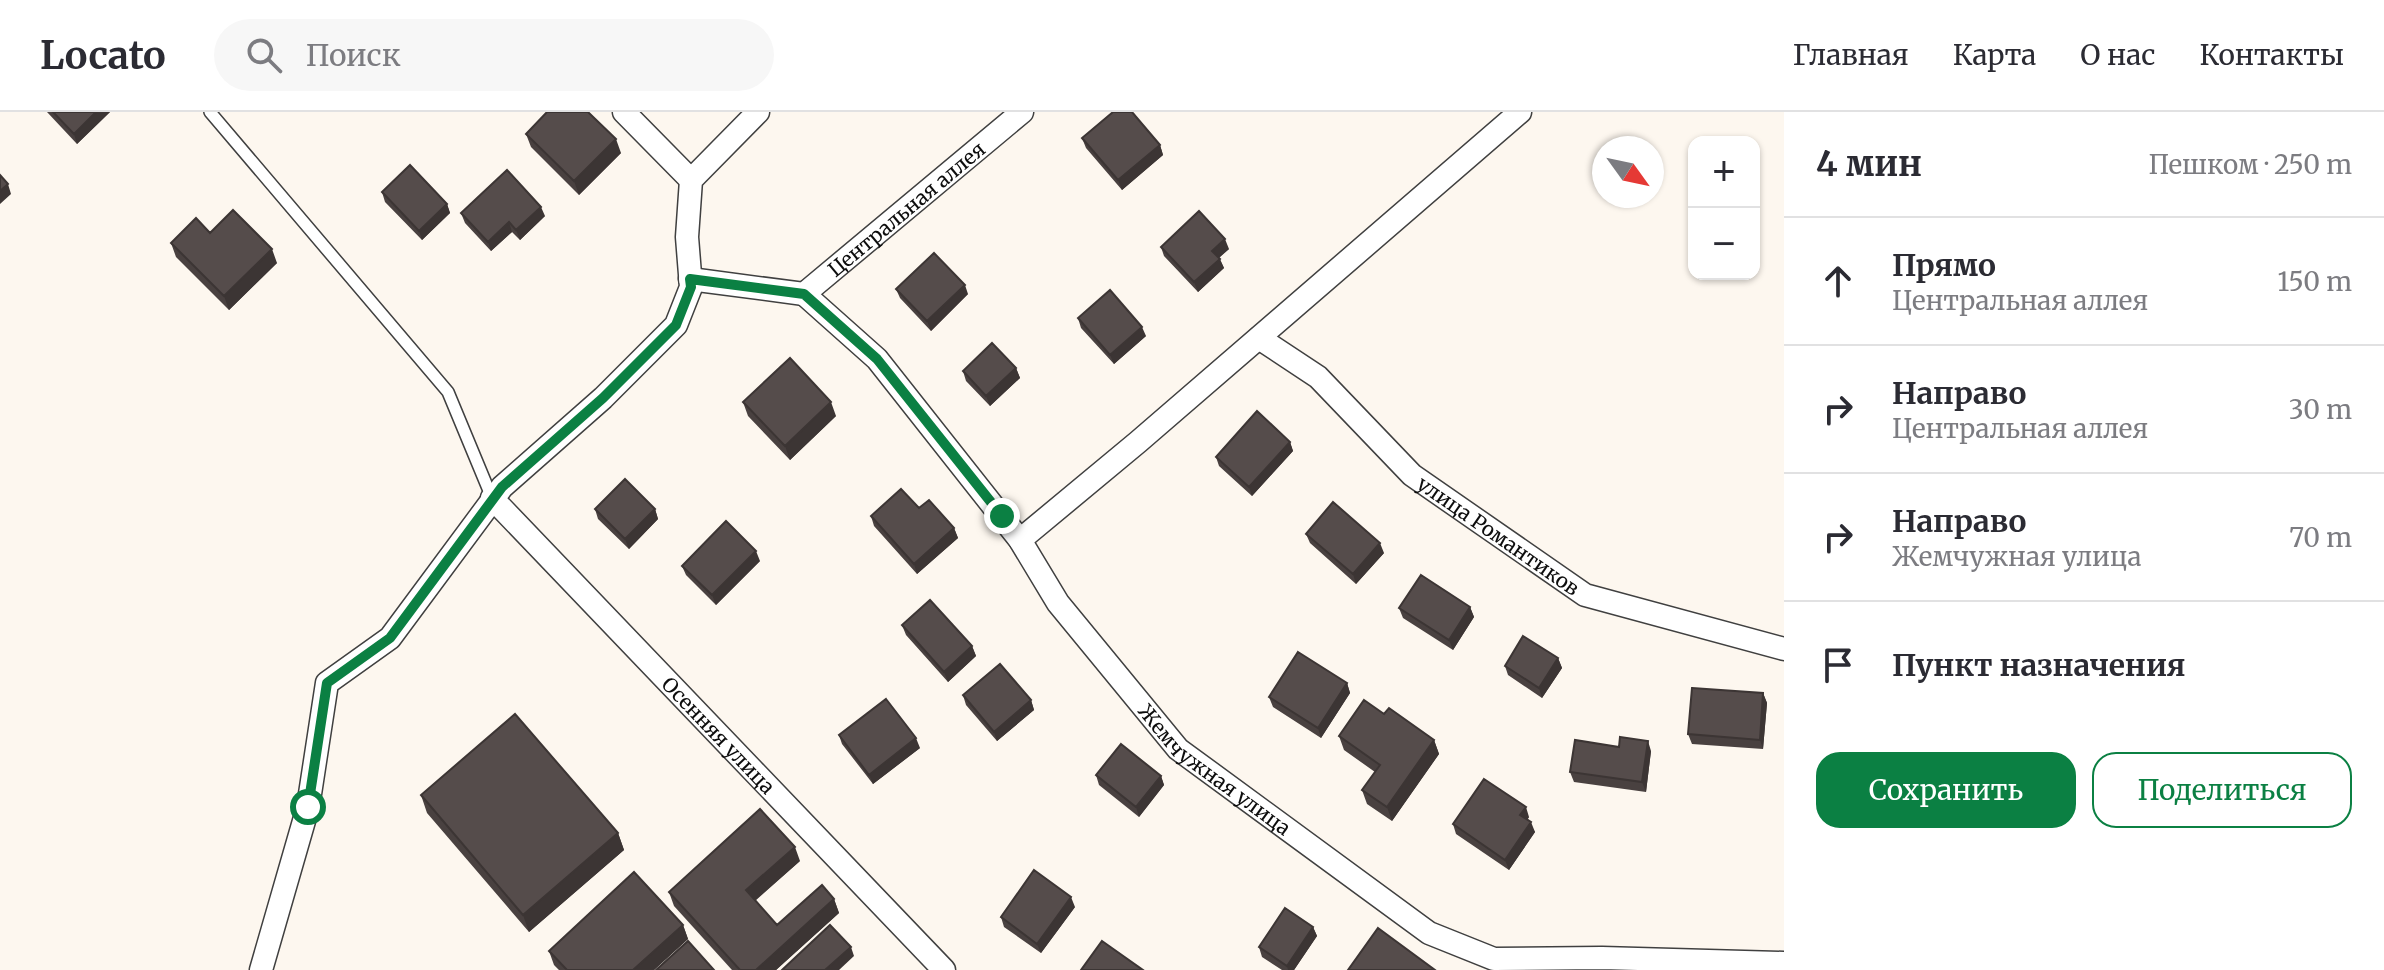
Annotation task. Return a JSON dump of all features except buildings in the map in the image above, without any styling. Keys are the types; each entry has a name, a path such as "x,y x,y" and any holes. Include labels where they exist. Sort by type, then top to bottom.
{"street":[{"path":"624,112 691,180"},
{"path":"261,970 308,807 327,683 390,638 502,487 603,398 676,325 691,287 687,237 691,180 758,112"},
{"name":"Центральная аллея","path":"804,294 1022,112"},
{"path":"1020,540 1520,112"},
{"path":"690,279 804,294"},
{"name":"Жемчужная улица","path":"804,294 877,359 1020,540 1058,603 1178,749 1429,933 1494,959 1602,958 1784,963"},
{"name":"улица Романтиков","path":"1259,338 1318,377 1412,475 1585,595 1784,649"},
{"name":"Осенняя улица","path":"492,498 944,970"}],"lane":[{"path":"210,112 448,392 492,498"}],"route":[{"path":"308,807 327,683 390,638 502,487 603,398 676,325 691,287 690,279 804,294 877,359 1002,516"}]}
